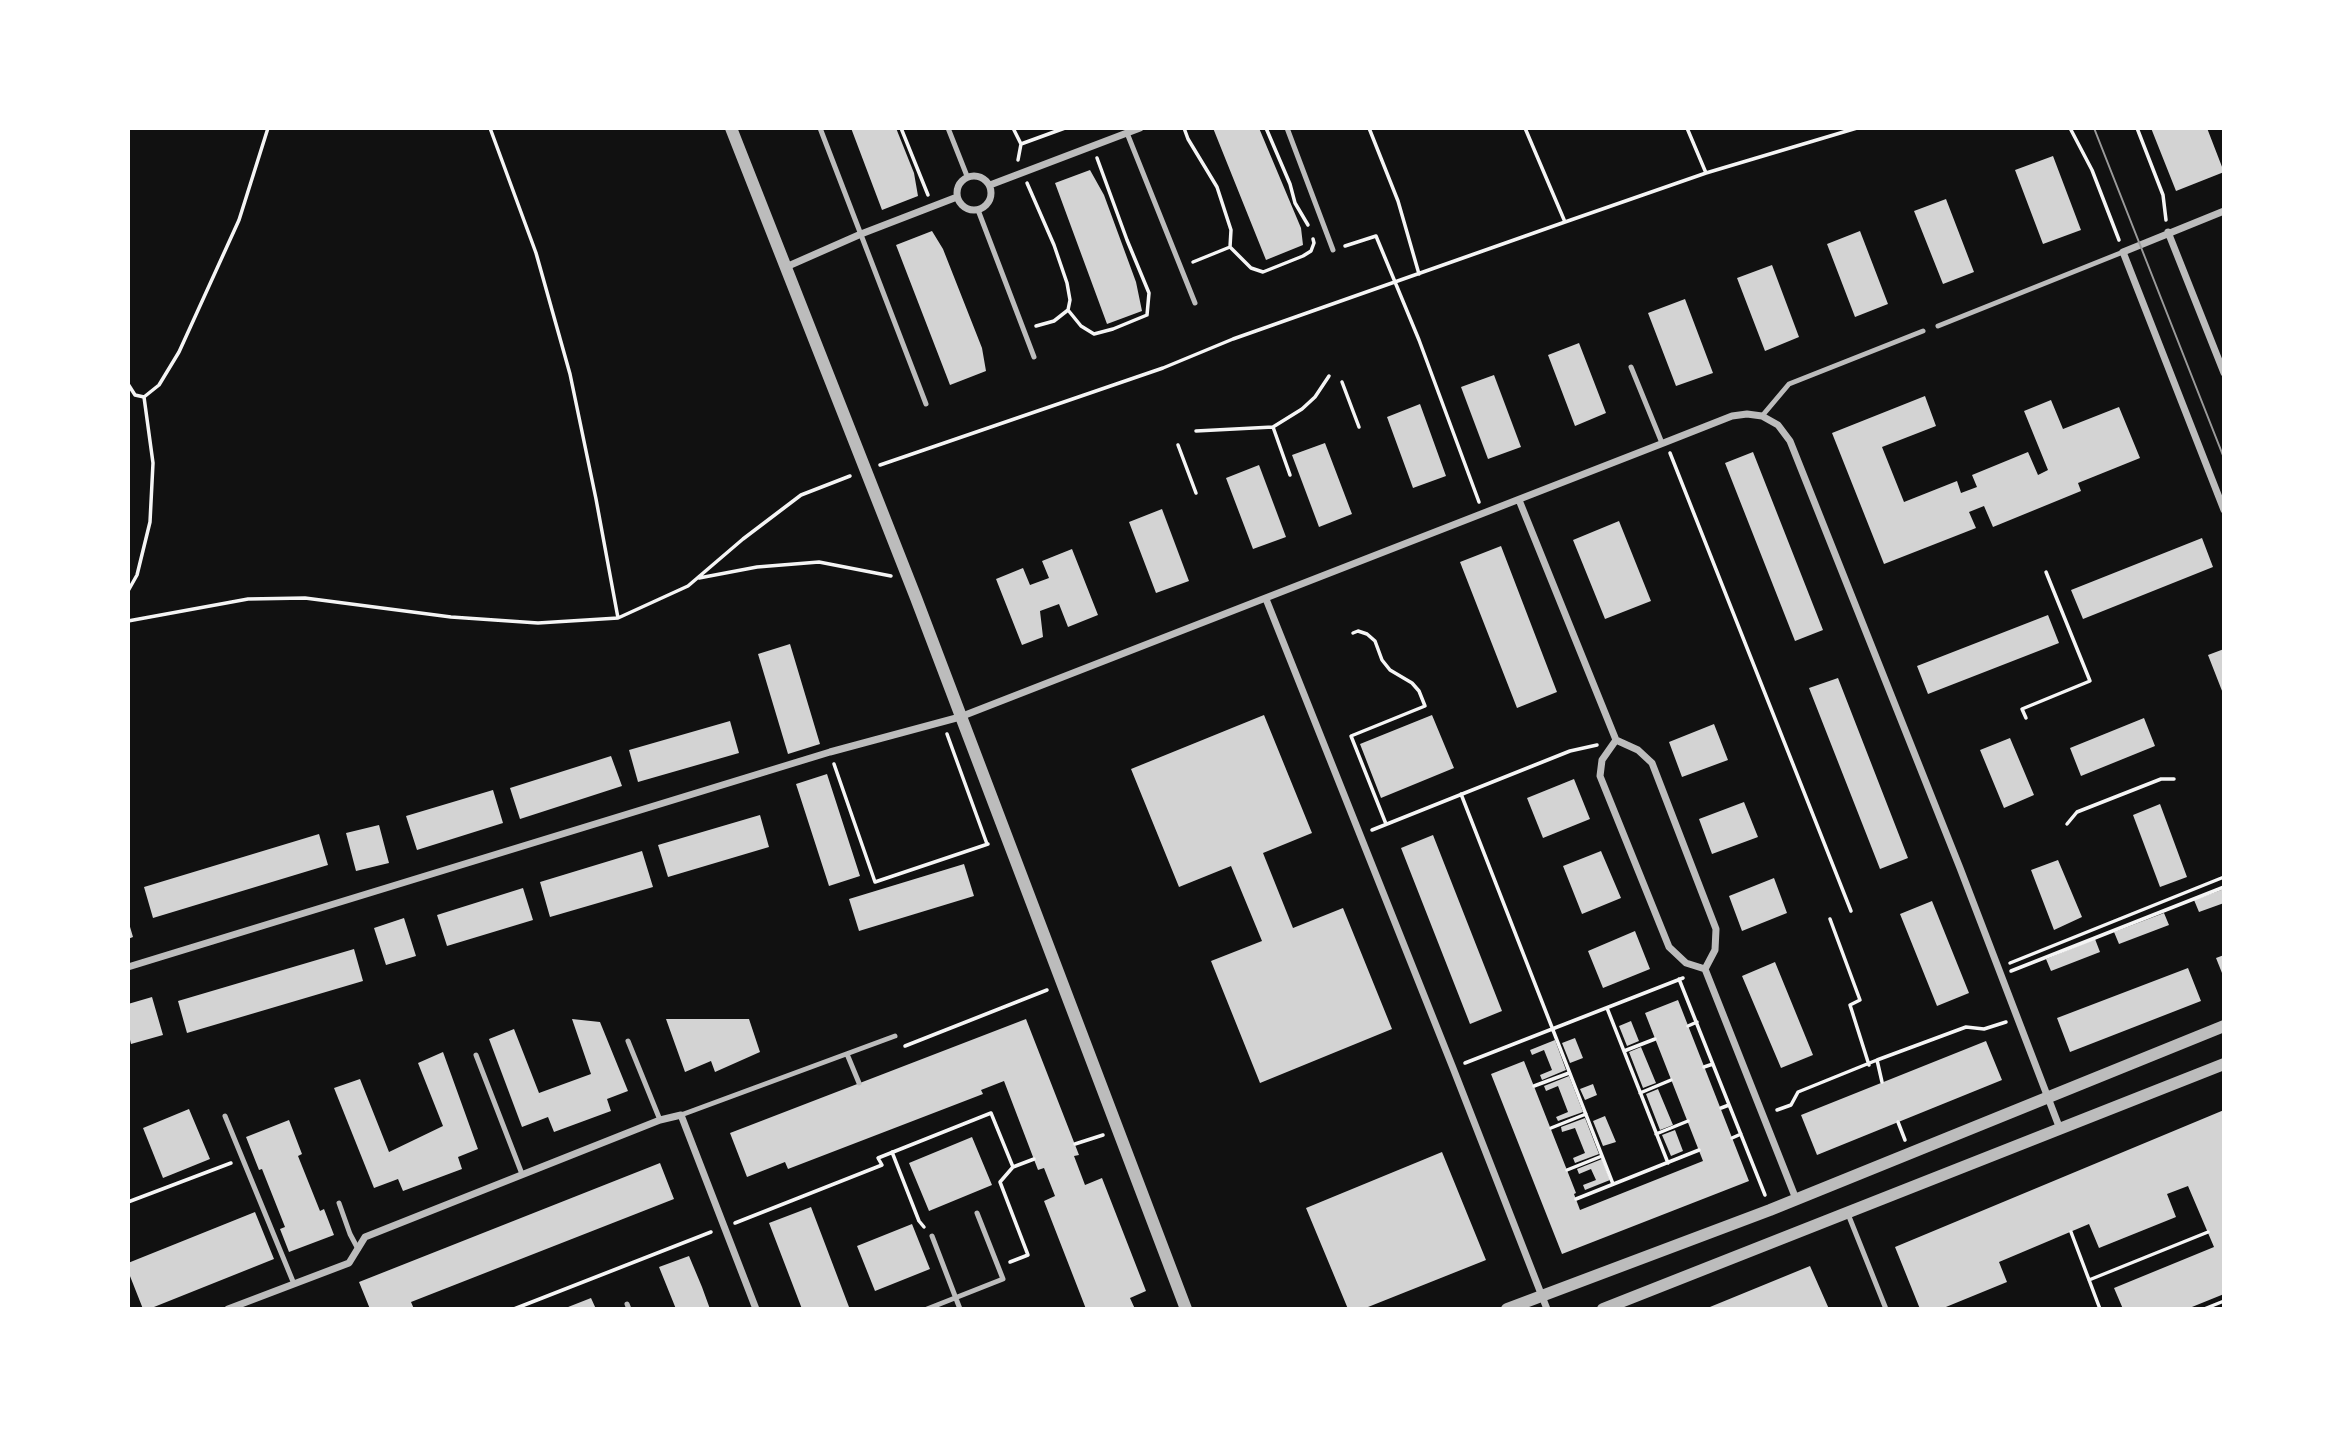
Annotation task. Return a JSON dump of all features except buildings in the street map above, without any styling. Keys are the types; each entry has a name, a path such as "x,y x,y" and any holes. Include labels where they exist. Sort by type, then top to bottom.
{"street":[{"path":"732,128 864,471 909,580 1186,1309"},
{"path":"990,185 1140,128"},
{"path":"967,176 984,178 990,185 992,195 987,205 978,210 969,210 961,205 957,188 967,176"},
{"path":"786,267 957,197"},
{"path":"2224,211 2123,252 2224,510"},
{"path":"2168,232 2224,373"},
{"path":"128,967 830,752 960,717 1664,442 1732,416 1747,414 1762,416 1778,425 1790,441 2060,1129"},
{"path":"1519,500 1616,740 1638,750 1651,763 1657,776 1716,929 1715,950 1705,969 1796,1199"},
{"path":"1266,599 1544,1303"},
{"path":"1616,740 1602,760 1600,776 1669,947 1686,963 1705,969"},
{"path":"1507,1309 1544,1303 2224,1026"},
{"path":"1603,1309 2224,1065"},
{"path":"228,1309 349,1262 365,1237 660,1120 681,1115 756,1309"}],"lane":[{"path":"820,128 926,404"},
{"path":"948,128 967,176"},
{"path":"1287,128 1333,250"},
{"path":"1127,133 1195,303"},
{"path":"978,210 1034,357"},
{"path":"1938,326 2123,252"},
{"path":"1762,416 1789,384 1923,331"},
{"path":"1631,367 1664,442"},
{"path":"681,1115 895,1036"},
{"path":"628,1041 660,1120"},
{"path":"847,1054 859,1083"},
{"path":"476,1055 522,1174"},
{"path":"225,1116 294,1285"},
{"path":"339,1203 358,1249"},
{"path":"927,1309 1003,1279 977,1213"},
{"path":"1849,1214 1886,1309"},
{"path":"932,1236 960,1309"}],"path":[{"path":"144,397 159,385 180,352 239,220 268,128"},
{"path":"490,128 536,253 570,374 618,618"},
{"path":"901,128 932,207"},
{"path":"1013,128 1021,145 1018,159 1054,245 1070,300 1068,310 1054,321 1024,330"},
{"path":"1021,145 1065,128"},
{"path":"1184,128 1217,187 1231,230 1230,247 1251,268 1263,272 1303,256 1311,251 1314,243 1266,128"},
{"path":"1369,128 1398,201 1419,274"},
{"path":"1525,128 1565,222"},
{"path":"1687,128 1706,173"},
{"path":"128,621 248,599 305,598 452,617 538,623 618,618 688,586 743,539 801,495 1163,368 1233,339 1565,222 1706,173 1857,128"},
{"path":"2070,128 2092,170 2123,252"},
{"path":"2137,128 2163,195 2168,232"},
{"path":"1068,310 1081,326 1094,334 1147,315 1149,293 1092,146"},
{"path":"1333,250 1376,236 1484,514"},
{"path":"1182,266 1230,247"},
{"path":"1196,431 1273,427 1309,404 1329,376"},
{"path":"1342,382 1359,427"},
{"path":"128,384 135,395 144,397"},
{"path":"128,591 137,575 150,522 153,463 144,397"},
{"path":"1273,427 1290,475"},
{"path":"1664,442 1851,911"},
{"path":"1178,445 1196,493"},
{"path":"697,579 757,567 819,562 909,580"},
{"path":"2026,718 2022,709 2090,681 2046,572"},
{"path":"1353,633 1358,631 1367,634 1375,641 1382,660 1390,670 1412,683 1419,691 1425,706 1352,736 1386,824"},
{"path":"945,730 987,844"},
{"path":"1360,835 1570,751 1616,740"},
{"path":"830,752 875,882 1006,837"},
{"path":"2067,824 2077,812 2161,779 2174,779"},
{"path":"1461,794 1613,1184"},
{"path":"1999,971 2224,877"},
{"path":"1999,971 2224,887"},
{"path":"1830,919 1860,1000 1850,1005 1869,1065"},
{"path":"1453,1068 1705,969"},
{"path":"1679,979 1770,1210"},
{"path":"895,1036 902,1047 1062,984"},
{"path":"1607,1007 1668,1163"},
{"path":"1764,1116 1791,1105 1798,1092 1877,1060 1966,1027 1984,1029 2018,1018"},
{"path":"1688,1026 1697,1022"},
{"path":"1624,1051 1655,1039"},
{"path":"1877,1060 1882,1082"},
{"path":"1704,1067 1713,1064"},
{"path":"1534,1086 1569,1073"},
{"path":"1640,1093 1671,1080"},
{"path":"1721,1108 1729,1105"},
{"path":"514,1309 882,1165 878,1158 991,1113 1013,1167"},
{"path":"1550,1128 1586,1114"},
{"path":"1656,1134 1688,1121"},
{"path":"1074,1144 1119,1130"},
{"path":"1732,1138 1741,1134"},
{"path":"1576,1199 1699,1150"},
{"path":"892,1153 919,1221 932,1236"},
{"path":"1567,1170 1602,1156"},
{"path":"128,1202 242,1159"},
{"path":"999,1267 1028,1255 1000,1182 1013,1167 1034,1159"},
{"path":"2071,1232 2101,1309"},
{"path":"2089,1280 2208,1232"},
{"path":"2206,1309 2224,1301"}],"tram line":[{"path":"2094,128 2224,458"}]}
